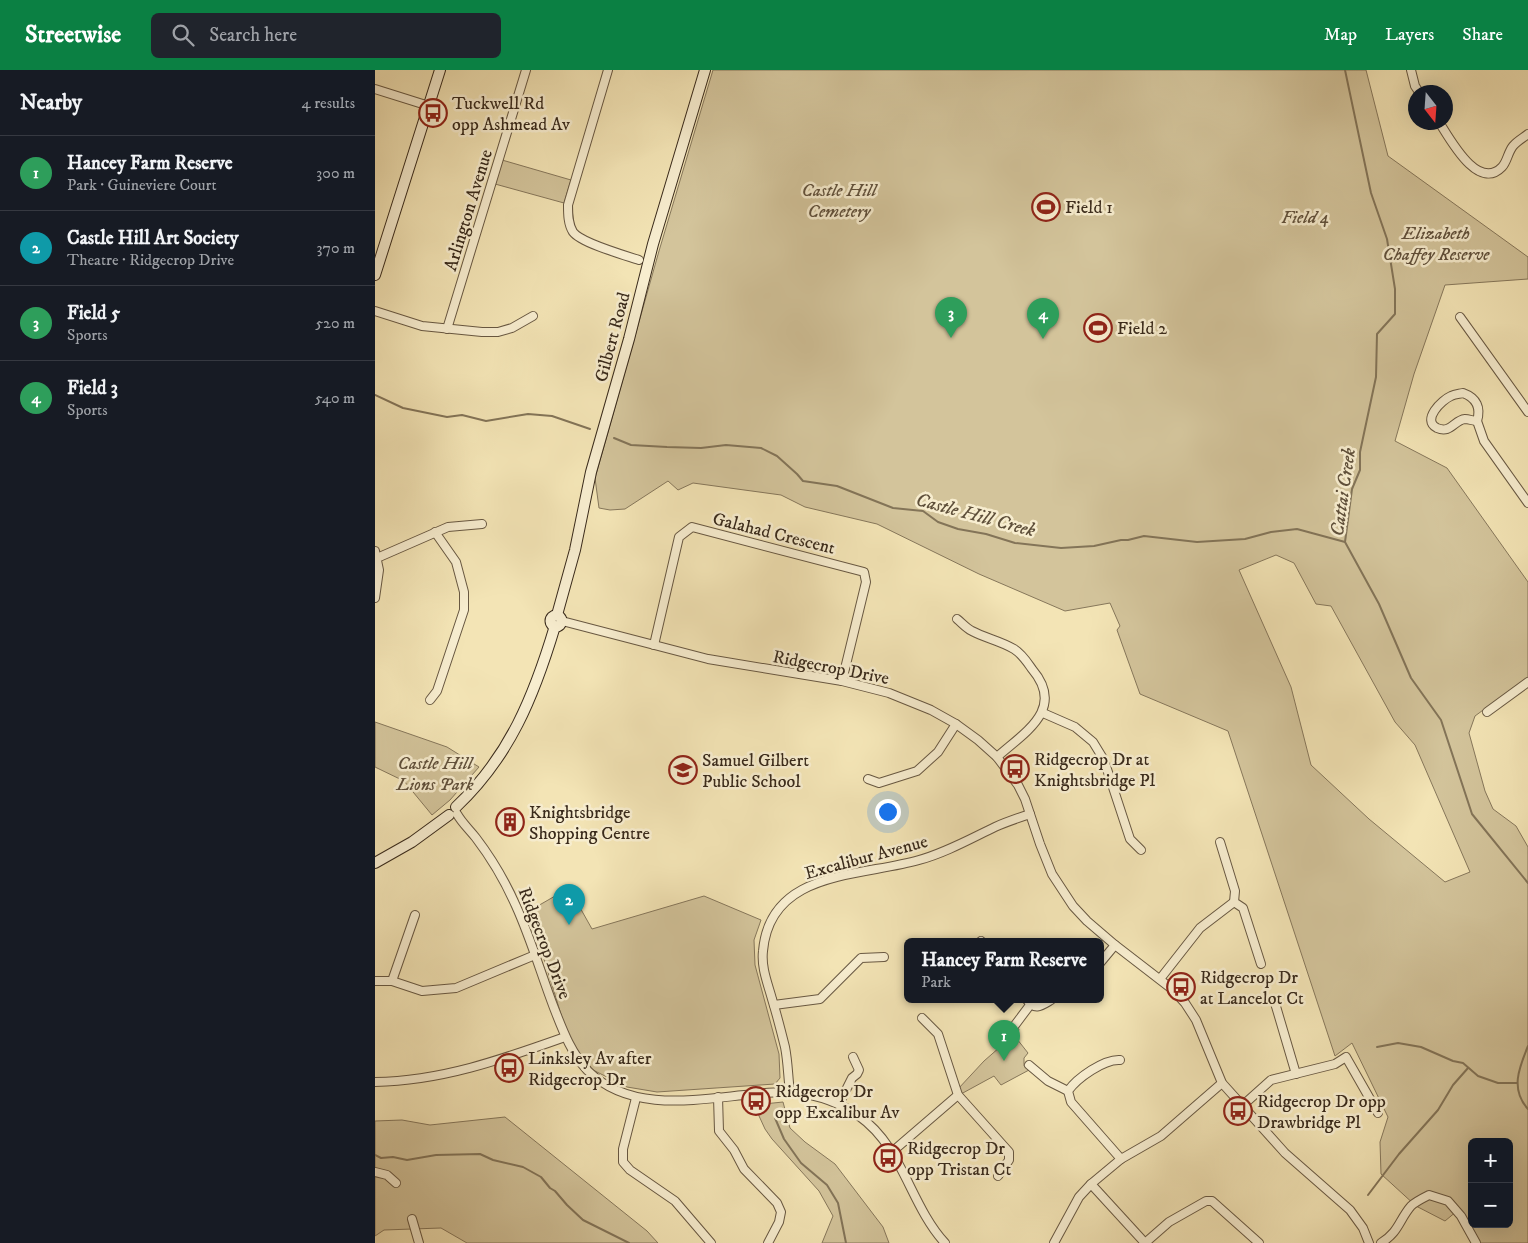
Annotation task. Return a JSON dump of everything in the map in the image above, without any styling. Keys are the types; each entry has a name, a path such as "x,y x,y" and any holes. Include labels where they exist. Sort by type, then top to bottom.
{"main road":[{"path":"375,275 440,70"},
{"name":"Gilbert Road","path":"375,863 412,842 454,812 498,758 517,728 537,682 558,621 591,472 629,339 653,244 705,70"}],"street":[{"name":"Arlington Avenue","path":"447,330 526,70"},
{"path":"608,70 568,205 569,220 574,232 585,241 639,260"},
{"path":"1411,70 1415,85"},
{"path":"375,89 429,106"},
{"path":"1445,130 1466,161 1476,170 1487,175 1496,172 1503,166 1513,145 1528,134"},
{"path":"375,311 422,326 447,330 498,332 512,328 533,316"},
{"path":"1460,316 1528,412"},
{"path":"1477,421 1462,420 1448,429 1437,428 1431,419 1433,413 1446,399 1454,394 1463,394 1473,398 1477,402 1479,409 1477,421 1484,441 1528,503"},
{"path":"375,598 379,570 376,555 448,527 481,524"},
{"name":"Galahad Crescent","path":"654,645 679,537 692,527 864,572 866,582 843,681"},
{"path":"430,700 437,691 464,610 464,592 456,562 435,532"},
{"path":"957,619 970,630 1019,653 1037,674 1044,687 1046,698 1043,713 1037,721 997,757"},
{"name":"Ridgecrop Drive","path":"558,621 716,661 866,686 903,698 931,710 956,724 977,740 997,757 1018,786 1046,859 1062,890 1073,906 1087,922 1115,946 1160,979 1185,1003 1196,1020 1212,1063 1222,1083 1285,1153 1350,1210 1363,1228 1369,1243"},
{"path":"1487,712 1528,682"},
{"path":"1043,713 1075,727 1093,742 1104,760 1130,839 1141,850"},
{"path":"868,779 879,783 917,771 938,752 956,724"},
{"name":"Ridgecrop Drive","path":"454,812 495,865 505,882 517,908 565,1037 589,1071 602,1082 636,1098 661,1101 790,1092 825,1099 839,1104 859,1116 876,1130 893,1151 932,1229 945,1243"},
{"name":"Excalibur Avenue","path":"790,1092 785,1049 763,967 766,934 772,920 782,906 795,893 824,881 919,860 947,850 997,826 1030,814"},
{"path":"1160,979 1200,928 1230,907 1234,902 1235,891 1220,842"},
{"path":"1234,902 1243,908 1261,964"},
{"path":"392,981 415,915"},
{"path":"1104,958 1115,946"},
{"path":"375,981 392,981 422,991 456,988 535,955"},
{"path":"774,1005 820,999 861,958 884,957"},
{"path":"1015,1025 1028,1003"},
{"path":"1031,1003 1040,1007 1046,1003"},
{"path":"1275,1003 1296,1074"},
{"path":"922,1018 938,1034 958,1095 1009,1152 1009,1160 998,1176"},
{"path":"375,1082 400,1082 459,1072 495,1062 565,1037"},
{"path":"839,1104 852,1078 859,1070 853,1057"},
{"path":"1241,1106 1271,1080 1335,1064 1346,1058 1378,1113"},
{"path":"1068,1091 1076,1082 1108,1061 1120,1060"},
{"path":"1029,1064 1048,1081 1068,1091 1071,1102 1121,1158"},
{"path":"1055,1243 1079,1197 1091,1184 1121,1158 1161,1136 1222,1083"},
{"path":"893,1151 958,1095"},
{"path":"718,1097 719,1131 734,1150 744,1169 777,1203 781,1212 779,1222 768,1243"},
{"path":"636,1098 623,1149 623,1162 629,1170 675,1201 711,1243"},
{"path":"375,1172 387,1175 396,1183"},
{"path":"1091,1184 1145,1243 1169,1222 1206,1202 1212,1201 1259,1243"},
{"path":"1381,1243 1399,1228 1412,1205 1429,1195 1448,1201 1461,1216 1477,1243"},
{"path":"412,1218 419,1243"}],"green space":[{"path":"713,70 1366,70 1388,156 1528,257 1528,279 1445,285 1414,374 1395,441 1447,468 1528,582 1528,677 1475,716 1469,733 1485,791 1493,809 1516,826 1528,847 1528,1243 1479,1243 1469,1228 1513,1228 1513,1138 1468,1138 1468,1227 1457,1211 1445,1221 1416,1206 1381,1174 1380,1142 1388,1117 1352,1043 1335,1056 1228,731 1140,694 1117,630 1120,626 1110,603 1065,611 979,574 877,524 805,507 781,495 693,483 678,490 668,481 625,509 610,510 599,508 595,478 659,251","holes":["1276,555 1294,563 1316,604 1331,606 1395,722 1415,745 1470,872 1445,882 1369,819 1311,765 1291,687 1239,570"]},
{"path":"502,160 571,180 564,203 495,184"},
{"name":"Castle Hill Lions Park","path":"375,722 447,747 479,767 450,800 432,815 404,781 375,767"},
{"path":"569,888 592,929 704,896 761,920 754,940 755,965 779,1054 780,1078 775,1084 657,1092 627,1087 593,1070 569,1040 529,911"},
{"path":"1013,1028 1019,1029 1017,1039 1028,1053 1024,1058 1024,1066 1029,1070 1001,1085 994,1076 961,1094 958,1089 984,1061 1008,1040"},
{"path":"783,1102 790,1128 805,1142 835,1164 883,1227 889,1243 822,1243 833,1216 819,1191 772,1139 765,1129 754,1105"},
{"path":"505,1117 647,1231 658,1243 467,1243 441,1228 384,1230 375,1236 375,1121 402,1120 430,1125"}],"waterway":[{"name":"Cattai Creek","path":"1345,70 1371,193 1387,239 1395,289 1395,314 1377,334 1376,377 1360,452 1360,470 1352,489 1345,542 1379,604 1411,678 1441,720 1472,814 1528,883"},
{"name":"Castle Hill Creek","path":"375,395 403,408 447,417 462,415 486,421 528,414 552,416 590,429"},
{"name":"Castle Hill Creek","path":"614,438 631,445 701,448 726,445 761,448 777,456 803,481 837,486 893,508 923,511 938,522 958,529 986,534 1015,543 1061,548 1094,546 1144,536 1197,542 1245,539 1271,532 1297,529 1345,542"},
{"path":"1377,1047 1398,1043 1421,1047 1453,1061 1463,1063 1478,1076 1498,1083 1517,1083"},
{"name":"Cattai Creek","path":"1528,1046 1518,1078 1519,1094 1528,1109"},
{"path":"1368,1195 1399,1154 1438,1110 1453,1085 1468,1068"},
{"path":"775,1118 784,1139 801,1163 827,1185 838,1203 846,1243"},
{"path":"375,1155 381,1158 393,1157 407,1160 436,1155 480,1154 493,1160 523,1167 541,1177 583,1220 629,1243"}],"place":[{"name":"Tuckwell Rd opp Ashmead Av","path":"433,113"},
{"name":"Field 1","path":"1046,207"},
{"name":"Field 2","path":"1098,328"},
{"name":"Field 5","path":"951,338"},
{"name":"Field 3","path":"1043,339"},
{"name":"Ridgecrop Dr at Knightsbridge Pl","path":"1015,769"},
{"name":"Samuel Gilbert Public School","path":"683,770"},
{"name":"Knightsbridge Shopping Centre","path":"510,822"},
{"name":"Castle Hill Art Society","path":"569,925"},
{"name":"Ridgecrop Dr at Lancelot Ct","path":"1181,987"},
{"name":"Hancey Farm Reserve","path":"1004,1061"},
{"name":"Linksley Av after Ridgecrop Dr","path":"509,1068"},
{"name":"Ridgecrop Dr opp Excalibur Av","path":"756,1101"},
{"name":"Ridgecrop Dr opp Drawbridge Pl","path":"1238,1111"},
{"name":"Ridgecrop Dr opp Tristan Ct","path":"888,1158"}],"park label":[{"name":"Castle Hill Cemetery","path":"839,200"},
{"name":"Field 4","path":"1305,217"},
{"name":"Elizabeth Chaffey Reserve","path":"1436,243"}]}
